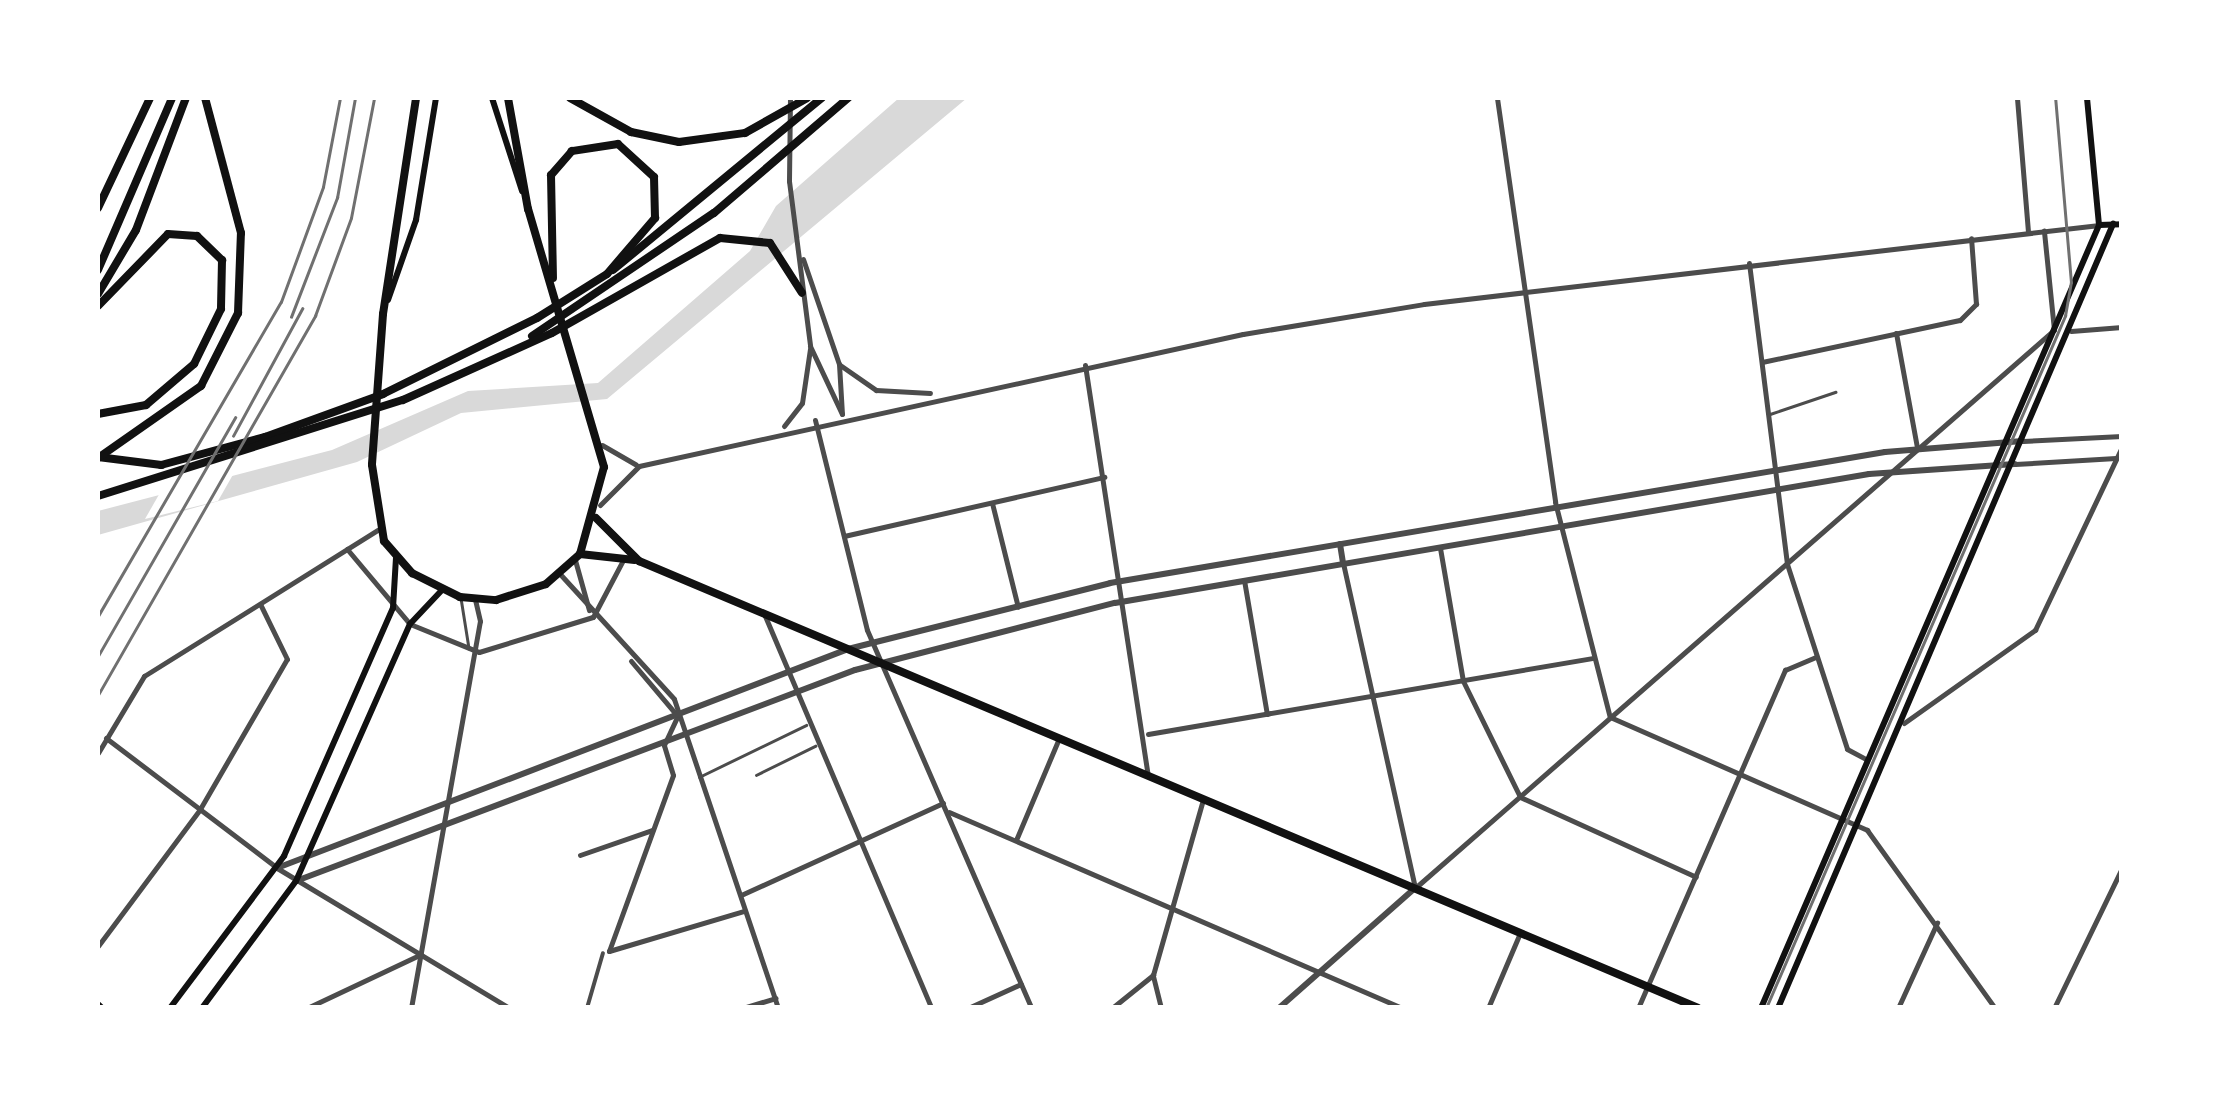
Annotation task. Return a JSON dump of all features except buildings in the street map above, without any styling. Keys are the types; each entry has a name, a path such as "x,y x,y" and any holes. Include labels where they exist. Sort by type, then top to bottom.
{"main road":[{"path":"98,208 150,98"},
{"path":"98,270 172,98"},
{"path":"98,294 136,230 186,98"},
{"path":"98,457 134,438 212,371 242,296 242,233 205,98"},
{"path":"416,98 373,382 372,465 378,530 396,557 442,590 476,600 526,594 560,574 578,557 600,504 602,445 554,282 492,98"},
{"path":"383,314 416,220 436,98"},
{"path":"508,98 528,209"},
{"path":"570,98 631,132 704,142 745,133 807,98"},
{"path":"98,457 176,462 319,419 474,353 608,274 822,98"},
{"path":"532,336 700,223 848,98"},
{"path":"1761,1008 2099,225 2086,98"},
{"path":"554,282 552,175 592,142 639,157 658,196 646,234 608,274"},
{"path":"2099,225 2119,222"},
{"path":"1778,1008 2119,222"},
{"path":"98,497 348,422 532,336 735,234 770,243 790,268 802,293"},
{"path":"98,306 158,238 197,236 222,260 222,309 194,364 146,405 98,414"},
{"path":"596,518 638,561"},
{"path":"170,1008 277,868 393,608 396,557"},
{"path":"578,557 638,561 1698,1008"},
{"path":"202,1008 309,859 410,624 442,590"}],"street":[{"path":"780,429 802,403 810,346 802,293 790,98"},
{"path":"1497,98 1521,292 1556,507 1610,718"},
{"path":"2017,98 2028,232"},
{"path":"600,504 638,466 815,420 1085,364 1521,292 2099,225"},
{"path":"1279,1008 2054,330 2044,231"},
{"path":"1762,362 1896,332 1975,308 1971,238"},
{"path":"800,252 839,364 842,414"},
{"path":"1748,264 1787,564 1846,748 1866,759"},
{"path":"2071,331 2122,327"},
{"path":"1896,332 1917,447"},
{"path":"810,346 842,414"},
{"path":"839,364 886,393 943,392"},
{"path":"1085,364 1148,734 1148,776"},
{"path":"815,420 873,644 1032,1008"},
{"path":"277,868 309,859 848,649 1122,581 1917,447 2122,436"},
{"path":"602,445 638,466"},
{"path":"1904,723 2035,630 2122,447"},
{"path":"296,881 441,832 881,663 1124,601 1890,472 2116,458"},
{"path":"843,536 1104,477"},
{"path":"992,503 1018,606"},
{"path":"98,753 140,679 378,530"},
{"path":"1340,544 1415,888"},
{"path":"1440,547 1463,681 1520,797 1696,877"},
{"path":"347,549 410,624 469,649 592,617 624,559"},
{"path":"578,557 592,617"},
{"path":"560,574 592,617 678,715"},
{"path":"1244,580 1267,714"},
{"path":"412,1008 469,649 480,621 476,600"},
{"path":"98,946 200,810 287,659 260,604"},
{"path":"765,614 783,675 931,1008"},
{"path":"628,656 674,699 778,1008"},
{"path":"1638,1008 1785,670 1816,657"},
{"path":"1148,734 1594,658"},
{"path":"588,1008 674,775 664,746 678,715"},
{"path":"1610,718 1858,826 1937,923 1995,1008"},
{"path":"106,738 296,881 509,1008"},
{"path":"1016,840 1059,738"},
{"path":"1161,1008 1153,975 1203,799"},
{"path":"740,895 943,803"},
{"path":"946,810 1400,1008"},
{"path":"580,855 652,830"},
{"path":"2054,1008 2122,868"},
{"path":"606,952 744,911"},
{"path":"1898,1008 1937,923"},
{"path":"1488,1008 1520,933"},
{"path":"306,1008 421,954"},
{"path":"1112,1008 1153,975"},
{"path":"968,1008 1021,984"},
{"path":"743,1008 775,998"}],"lane":[{"path":"1768,415 1835,392"},
{"path":"460,597 469,649"},
{"path":"698,777 806,725"},
{"path":"756,775 815,746"}],"shaded area":[{"path":"899,98 967,98 607,399 461,413 357,462 98,535 98,511 332,450 468,391 598,383 750,251 776,206"}],"pier":[{"path":"239,464 218,501 145,519 165,484"}],"tram line":[{"path":"1766,1008 2065,316 2071,283 2055,98"}],"railway":[{"path":"98,616 281,302 323,187 340,98"},
{"path":"291,317 337,198 355,98"},
{"path":"98,695 315,316 351,218 374,98"},
{"path":"233,436 302,309"},
{"path":"98,656 235,418"}]}
